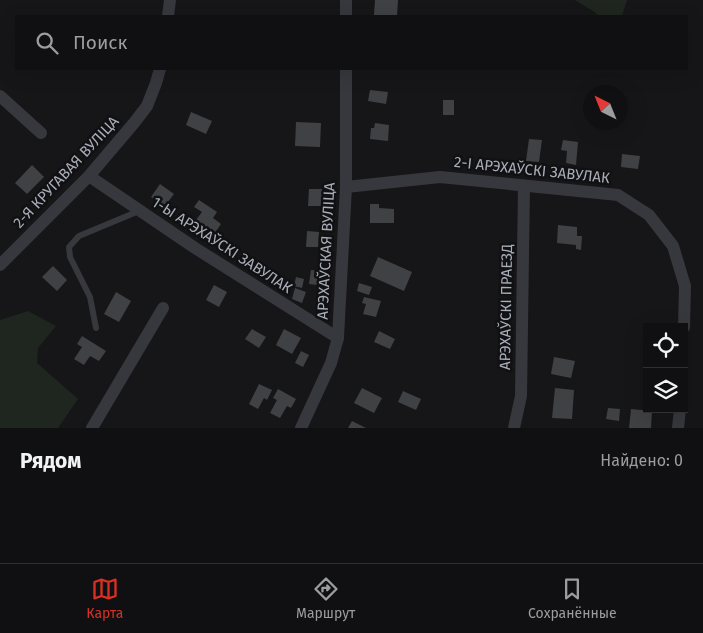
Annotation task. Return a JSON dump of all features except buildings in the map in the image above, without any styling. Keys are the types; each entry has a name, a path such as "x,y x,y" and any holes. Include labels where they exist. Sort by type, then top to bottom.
{"street":[{"path":"168,15 170,0"},
{"path":"346,0 346,15"},
{"name":"2-Я КРУГАВАЯ ВУЛІЦА","path":"0,265 89,176 134,123 146,106 160,70"},
{"name":"АРЭХАЎСКАЯ ВУЛІЦА","path":"301,428 331,363 338,338 346,187 346,70"},
{"path":"0,96 41,133"},
{"name":"1-Ы АРЭХАЎСКІ ЗАВУЛАК","path":"89,176 195,248 338,338"},
{"name":"2-І АРЭХАЎСКІ ЗАВУЛАК","path":"346,187 440,176 618,195 649,215 673,246 685,286 684,323"},
{"name":"АРЭХАЎСКІ ПРАЕЗД","path":"514,428 521,396 524,186"},
{"path":"92,428 163,308"},
{"path":"678,428 680,413"}],"lane":[{"path":"96,328 90,297 70,257 70,248 79,236 139,211"}],"shaded area":[{"path":"575,0 627,0 622,15 597,15"},
{"path":"28,311 56,326 38,348 37,363 78,399 58,428 0,428 0,320"}]}
